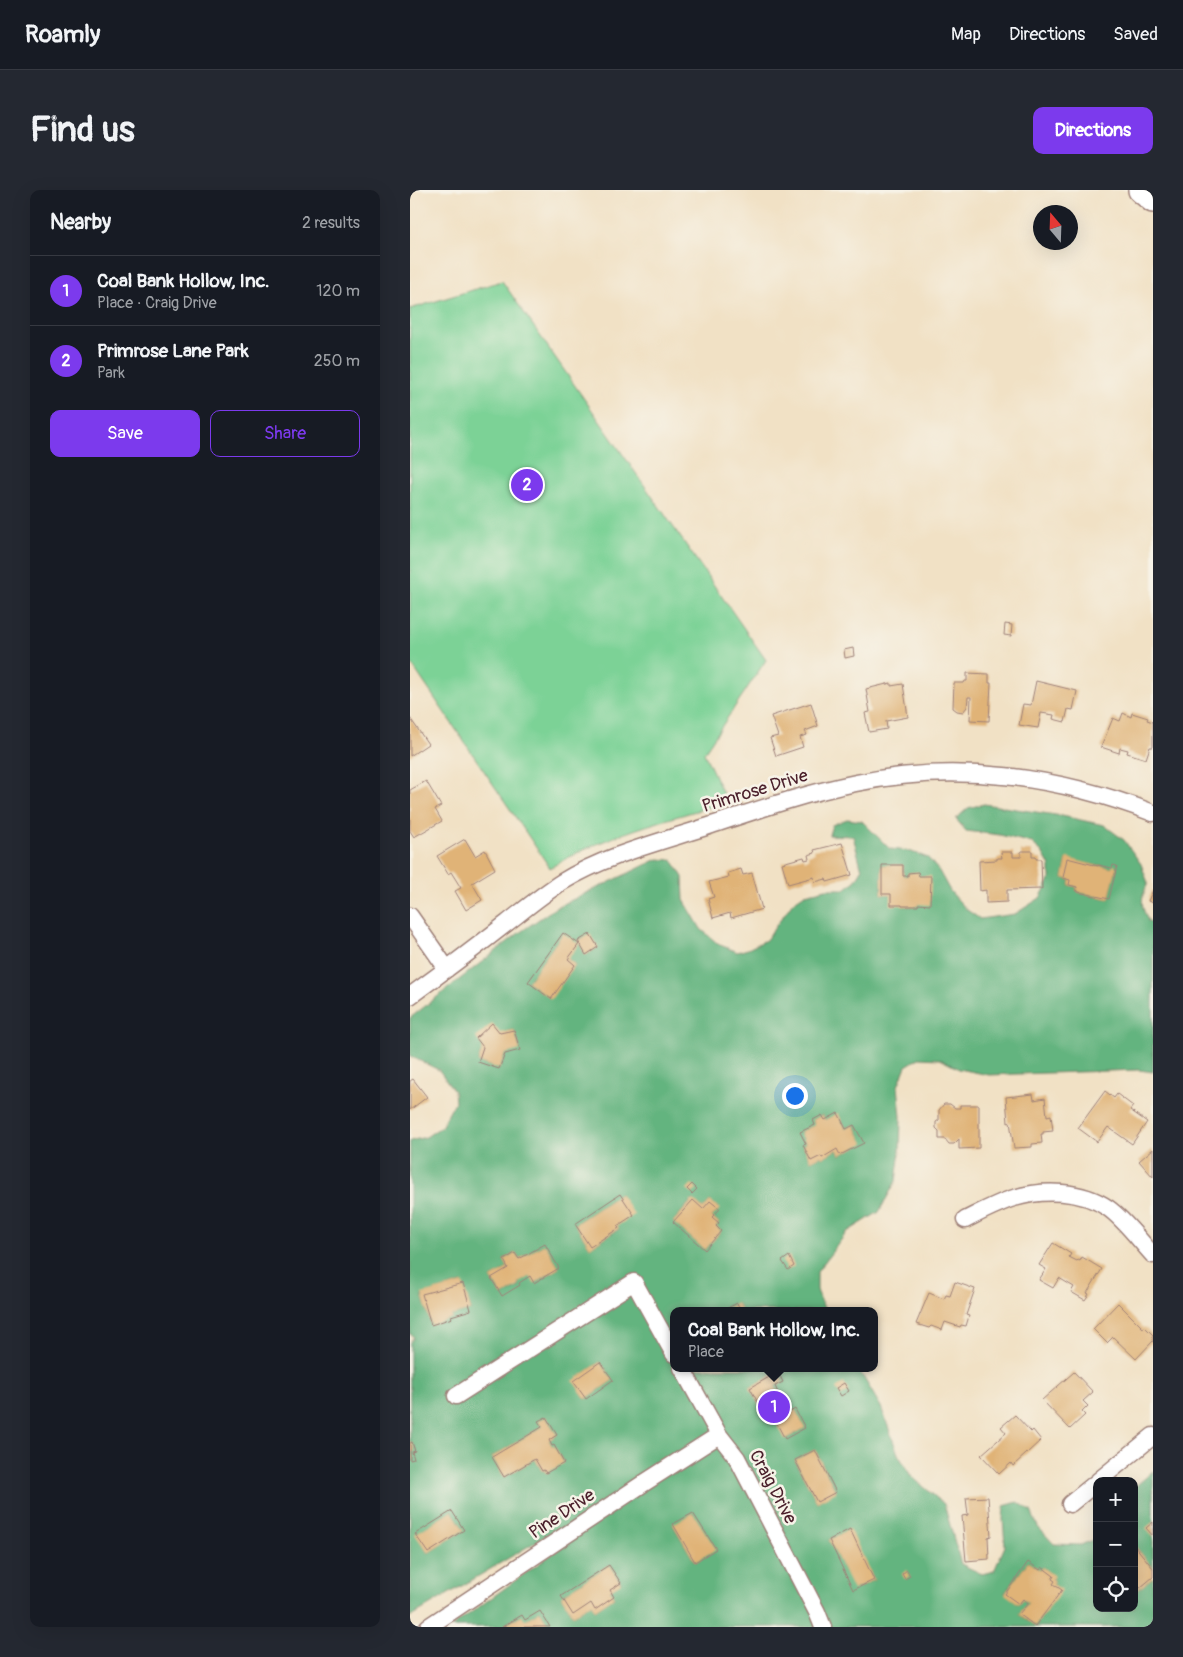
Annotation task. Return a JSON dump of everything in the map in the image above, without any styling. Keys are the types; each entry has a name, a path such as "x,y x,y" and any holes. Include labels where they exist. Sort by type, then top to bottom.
{"main road":[{"path":"1141,190 1153,200"}],"street":[{"name":"Primrose Drive","path":"410,996 545,894 584,870 607,860 796,798 855,783 904,775 943,772 1011,776 1050,782 1078,789 1115,799 1153,813"},
{"path":"410,916 447,969"},
{"path":"965,1220 1015,1197 1034,1194 1070,1194 1108,1208 1153,1255"},
{"path":"456,1396 634,1282 670,1347"},
{"name":"Craig Drive","path":"684,1372 719,1435 736,1458 817,1612 823,1627"},
{"name":"Pine Drive","path":"428,1627 719,1435"},
{"path":"1103,1477 1153,1436"},
{"path":"1070,1504 1093,1485"}],"green space":[{"path":"502,281 766,660 704,753 727,802 636,829 591,847 550,868 410,662 410,309"},
{"path":"984,804 1062,816 1104,825 1124,840 1141,864 1148,883 1143,898 1143,906 1148,921 1153,922 1153,1072 1139,1070 989,1075 959,1069 940,1059 919,1058 906,1066 898,1086 901,1117 900,1151 896,1181 879,1212 847,1232 817,1272 817,1290 823,1307 739,1307 737,1303 730,1307 670,1307 670,1372 778,1372 860,1372 881,1407 898,1454 911,1476 944,1504 961,1564 982,1574 994,1571 1005,1546 1004,1506 1018,1502 1031,1511 1038,1527 1054,1544 1081,1545 1093,1540 1093,1612 1138,1612 1138,1590 1153,1577 1153,1627 550,1627 540,1611 525,1620 521,1615 502,1627 451,1627 570,1541 559,1528 410,1617 410,1460 414,1459 412,1452 415,1451 412,1442 410,1443 410,1342 414,1337 410,1334 410,1141 426,1137 441,1127 455,1102 454,1091 439,1070 410,1056 410,1018 519,933 555,908 658,859 672,860 683,877 684,900 701,929 718,944 737,952 748,949 766,940 793,902 805,894 826,889 845,889 856,880 862,870 853,836 829,835 832,825 847,819 862,821 890,849 909,851 928,858 939,871 950,891 967,910 980,919 1015,914 1040,898 1050,880 1050,866 1042,852 1032,843 1000,835 966,831 956,819 968,808","holes":["1067,859 1112,868 1117,866 1109,899 1078,892 1076,890 1077,887 1069,885 1070,880 1063,878","882,865 903,865 903,876 908,876 908,873 918,873 918,906 903,906 891,894 882,894","563,933 568,959 575,965 550,998 528,982","589,934 598,947 586,955 578,941","514,1030 520,1049 505,1054 499,1069 478,1062 483,1049 490,1040 500,1034","838,1114 846,1129 855,1125 863,1143 840,1155 837,1149 822,1158 821,1156 811,1161 803,1145 806,1144 800,1132 815,1125 813,1120 822,1115 825,1120","620,1194 617,1226 619,1229 590,1247 575,1224","692,1200 703,1209 710,1201 720,1209 712,1217 719,1223 716,1226 721,1231 705,1250 673,1222","545,1244 559,1268 535,1283 530,1276 519,1283 520,1286 502,1296 491,1278 508,1268 504,1260 515,1253 519,1259","462,1283 471,1310 431,1324 422,1295","600,1362 613,1380 586,1399 574,1381","778,1372 783,1381 775,1386 779,1395 781,1395 790,1412 795,1409 805,1428 786,1439 775,1420 769,1423 750,1388","546,1417 557,1435 549,1440 564,1462 546,1473 544,1470 542,1471 535,1459 504,1477 492,1457 542,1427 539,1421","815,1450 836,1491 817,1502 795,1460","452,1511 464,1530 428,1553 416,1534","693,1513 715,1549 695,1562 673,1525","849,1530 874,1580 854,1590 829,1540","1028,1562 1040,1570 1042,1567 1053,1576 1052,1579 1055,1581 1053,1584 1061,1590 1035,1626 1019,1614 1028,1603 1023,1599 1019,1604 1005,1593","609,1565 621,1582 610,1590 614,1597 595,1610 591,1603 573,1615 561,1596"]},
{"path":"1153,1471 1153,1568 1138,1550 1138,1484"}],"building":[{"path":"1005,624 1012,625 1011,636 1004,635"},
{"path":"853,648 854,656 845,658 844,650"},
{"path":"967,673 989,674 989,683 991,683 989,721 970,720 971,697 968,697 967,707 963,712 953,708 954,683 964,683 967,681"},
{"path":"1036,681 1077,691 1073,710 1068,709 1065,722 1053,719 1054,715 1041,713 1038,728 1019,725 1023,704 1031,705"},
{"path":"891,683 891,686 903,684 908,717 886,721 887,729 869,732 865,713 870,712 866,689"},
{"path":"811,703 818,726 805,731 807,735 800,737 803,747 776,756 770,738 778,736 771,716"},
{"path":"1123,713 1131,717 1132,713 1148,718 1147,720 1153,722 1153,747 1150,747 1146,759 1127,753 1128,750 1120,748 1119,753 1101,747 1113,718 1120,721"},
{"path":"410,718 428,744 410,756"},
{"path":"426,781 441,806 435,809 442,821 414,837 410,831 410,790"},
{"path":"465,839 475,856 485,850 495,869 472,883 482,900 466,910 455,891 461,888 451,872 448,874 437,856"},
{"path":"842,843 852,875 827,882 826,879 815,882 814,877 788,884 782,863 804,857 805,860 809,859 808,855 815,853 814,850"},
{"path":"1021,851 1032,851 1032,857 1041,859 1042,889 1007,890 1007,902 986,903 986,890 980,891 979,861 1002,858 1001,852 1013,852 1013,857 1021,857"},
{"path":"1067,858 1098,866 1112,868 1113,865 1117,866 1109,899 1078,892 1076,890 1077,887 1069,885 1070,880 1063,878"},
{"path":"882,865 903,865 903,876 908,876 908,873 918,872 919,876 931,876 930,905 891,905 891,894 882,894"},
{"path":"741,869 743,875 752,873 762,909 731,918 730,913 713,918 708,899 714,897 709,882 729,877 728,873"},
{"path":"1153,890 1153,903 1148,901"},
{"path":"563,933 579,944 568,959 575,965 551,999 528,982"},
{"path":"590,934 598,947 586,955 578,941"},
{"path":"492,1023 500,1033 514,1030 520,1050 505,1054 499,1069 478,1062 483,1047 476,1038"},
{"path":"413,1079 427,1097 410,1110 410,1081"},
{"path":"1105,1091 1114,1098 1117,1094 1133,1106 1130,1110 1147,1122 1132,1144 1108,1127 1097,1142 1078,1128"},
{"path":"1033,1094 1034,1100 1045,1098 1047,1116 1051,1115 1053,1131 1041,1134 1042,1143 1032,1144 1032,1147 1014,1148 1010,1122 1008,1123 1006,1097"},
{"path":"944,1104 950,1104 955,1108 960,1108 960,1105 979,1105 979,1148 959,1149 959,1139 954,1144 949,1144 945,1139 939,1139 936,1122 939,1120 939,1110"},
{"path":"838,1113 846,1129 854,1125 864,1143 840,1155 837,1149 822,1158 821,1156 811,1161 803,1145 806,1144 800,1132 815,1125 813,1120 822,1115 825,1120"},
{"path":"1153,1149 1153,1177 1139,1161"},
{"path":"692,1184 697,1189 692,1194 687,1189"},
{"path":"620,1194 634,1215 617,1226 619,1228 590,1247 575,1224"},
{"path":"693,1200 703,1209 710,1201 720,1209 712,1217 719,1223 716,1226 721,1231 705,1250 673,1222"},
{"path":"1053,1243 1071,1254 1069,1257 1080,1261 1082,1257 1102,1269 1087,1293 1089,1294 1085,1300 1071,1292 1074,1287 1059,1278 1053,1288 1039,1280 1046,1269 1039,1265"},
{"path":"545,1244 559,1268 534,1283 530,1276 519,1283 520,1285 502,1296 491,1278 508,1268 504,1260 515,1253 519,1259"},
{"path":"789,1256 794,1266 788,1270 782,1261"},
{"path":"955,1282 975,1289 966,1315 969,1316 966,1326 961,1325 960,1327 945,1322 942,1330 916,1324 929,1293 944,1299 946,1295 950,1296"},
{"path":"463,1283 471,1310 431,1325 422,1294"},
{"path":"737,1303 739,1307 730,1307"},
{"path":"1118,1303 1143,1328 1145,1327 1153,1335 1153,1341 1136,1359 1113,1337 1107,1343 1093,1329"},
{"path":"600,1362 613,1380 586,1399 573,1381"},
{"path":"778,1372 783,1382 775,1386 779,1395 781,1394 790,1412 795,1409 805,1428 785,1439 775,1420 769,1423 750,1388"},
{"path":"1074,1372 1093,1392 1083,1401 1088,1406 1082,1412 1085,1415 1070,1429 1042,1400"},
{"path":"844,1383 849,1391 841,1396 836,1388"},
{"path":"1015,1415 1031,1432 1033,1430 1041,1440 1013,1466 1011,1463 999,1474 981,1455 1006,1433 1001,1427"},
{"path":"546,1417 557,1435 549,1440 564,1463 546,1473 544,1470 542,1471 535,1459 504,1477 492,1457 542,1427 538,1421"},
{"path":"412,1442 415,1451 412,1452 414,1459 410,1460 410,1443"},
{"path":"815,1450 836,1492 817,1502 795,1460"},
{"path":"988,1497 991,1536 988,1537 989,1559 966,1561 962,1516 968,1515 966,1498"},
{"path":"452,1511 464,1530 428,1553 415,1534"},
{"path":"693,1513 716,1549 695,1562 673,1524"},
{"path":"1153,1522 1153,1536 1146,1528"},
{"path":"850,1529 874,1580 853,1590 829,1540"},
{"path":"1138,1550 1153,1568 1153,1577 1138,1590"},
{"path":"1028,1562 1040,1570 1042,1567 1054,1576 1052,1579 1055,1581 1053,1584 1062,1590 1035,1626 1019,1614 1028,1603 1023,1599 1019,1604 1005,1594"},
{"path":"609,1565 621,1583 610,1590 614,1597 595,1610 591,1603 573,1615 561,1596"},
{"path":"907,1570 910,1576 905,1579 902,1574"},
{"path":"540,1611 550,1627 502,1627 522,1615 525,1620"}],"place":[{"name":"Primrose Lane Park","path":"527,485"},
{"name":"Coal Bank Hollow, Inc.","path":"774,1407"}]}
